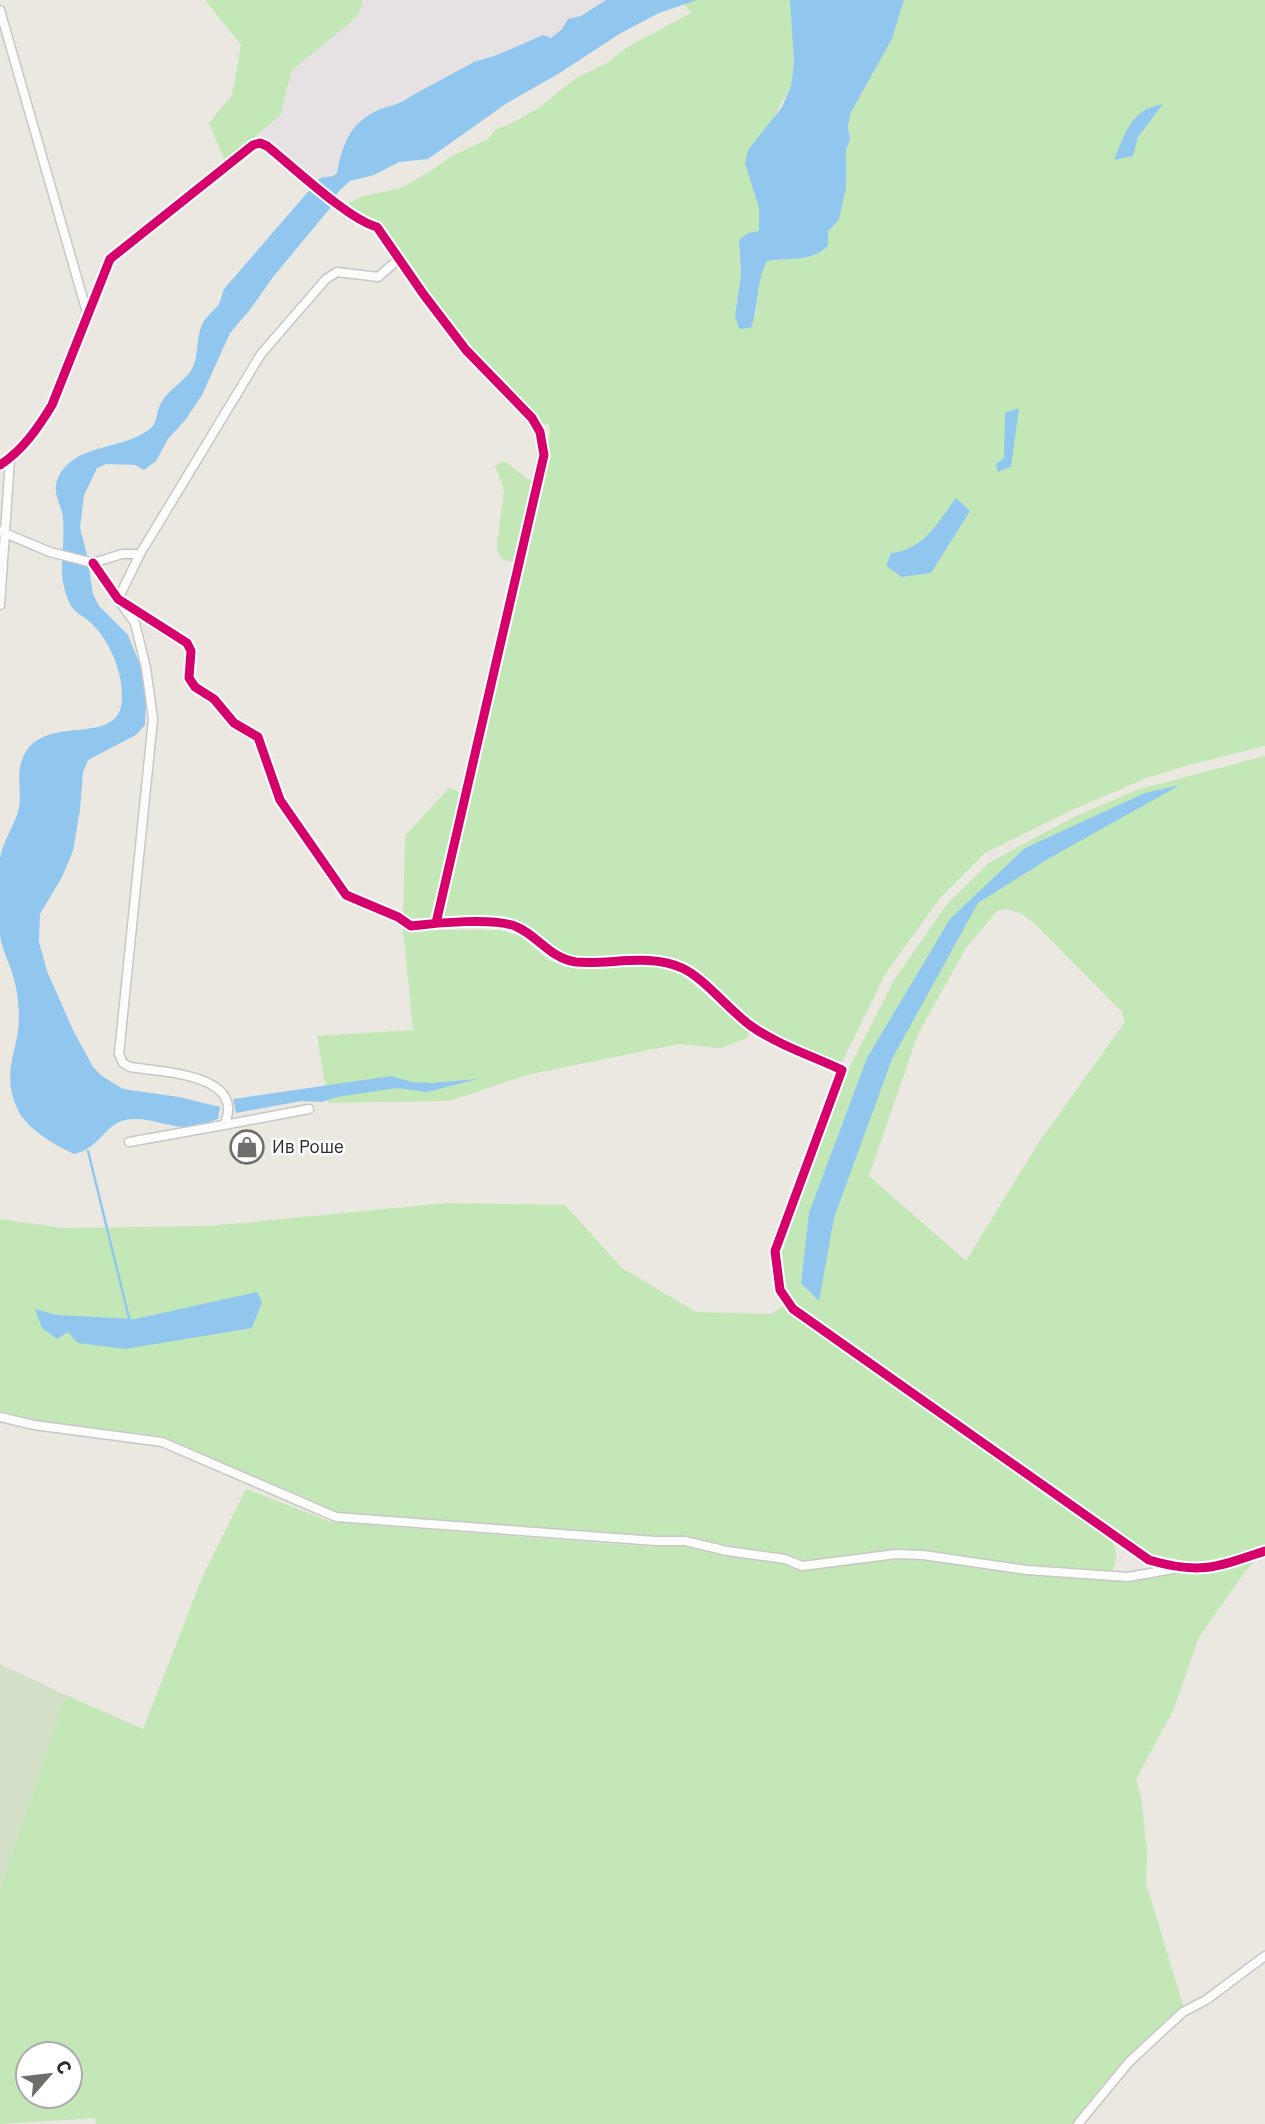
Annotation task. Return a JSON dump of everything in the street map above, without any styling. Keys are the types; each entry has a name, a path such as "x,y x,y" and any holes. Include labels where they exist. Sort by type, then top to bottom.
{"street":[{"path":"0,10 88,316"},
{"path":"0,465 10,458 39,426 52,405 110,259 253,145 260,143 267,146 353,215 377,227 466,350 532,418 540,432 544,455 436,923"},
{"path":"118,599 141,554 261,354 326,279 337,272 378,277 399,259"},
{"path":"0,605 10,458"},
{"path":"3,533 50,552 93,563 122,554 141,554"},
{"path":"93,563 135,624 146,668 153,719 119,1054 130,1067 195,1077 218,1087 227,1099 229,1115 224,1125"},
{"path":"118,599 187,643 191,651 189,678 195,687 214,699 234,723 258,737 281,800 346,895 398,917 411,926 436,923 501,923 517,926 546,949 574,962 668,962 685,969 765,1035 842,1070 778,1238 775,1251 777,1277 786,1301 793,1309 1120,1541 1149,1560 1176,1568"},
{"path":"129,1142 309,1109"},
{"path":"0,1417 34,1426 162,1442 337,1517 685,1541 727,1551 785,1559 802,1566 896,1554 923,1555 1027,1570 1128,1577 1176,1568 1211,1569 1265,1551"},
{"path":"1079,2124 1129,2062 1183,2012 1206,2000 1265,1956"}],"shaded area":[{"path":"363,0 606,0 581,16 568,19 562,29 551,38 542,35 474,62 402,103 360,119 339,162 337,173 320,178 316,182 296,168 260,135 280,116 292,70 359,13"}],"green space":[{"path":"205,0 363,0 359,13 350,23 292,70 280,116 225,162 209,123 232,95 241,45"},
{"path":"697,0 790,0 791,5 794,63 791,86 749,175 759,208 759,231 748,233 739,251 741,274 736,305 756,315 760,273 767,261 807,257 828,246 828,231 839,220 846,188 846,151 850,139 848,126 851,112 892,39 904,0 1265,0 1265,746 1144,779 1070,811 985,853 940,898 886,973 841,1064 768,1033 679,962 660,958 572,961 557,954 517,923 500,920 403,918 405,836 449,788 464,794 517,563 503,560 497,551 504,490 495,466 506,462 527,479 536,480 550,433 549,424 543,424 537,419 473,356 378,226 364,222 346,205 363,196 398,189 450,157 488,139 495,130 540,107 576,78 607,63 629,46 691,13 684,4"},
{"path":"1265,756 1265,1548 1195,1565 1166,1562 1141,1552 803,1311 786,1287 780,1259 781,1239 846,1074 894,980 947,904 990,862 1072,818 1136,790","holes":["1006,909 1020,913 1033,922 1121,1011 1125,1022 1039,1142 966,1261 869,1176 918,1034 966,948 997,911"]},
{"path":"403,929 500,930 520,936 550,961 568,967 654,965 677,970 749,1032 747,1038 720,1048 679,1044 526,1075 450,1101 328,1103 317,1036 413,1030"},
{"path":"446,1203 565,1205 622,1268 696,1312 771,1314 785,1305 826,1339 1109,1538 1116,1555 1114,1568 1111,1572 1030,1567 925,1552 810,1562 756,1549 729,1549 688,1536 652,1537 339,1513 160,1436 35,1421 0,1411 0,1219 63,1228 209,1226"},
{"path":"246,1489 331,1522 654,1547 685,1545 725,1555 783,1563 803,1570 896,1557 1126,1581 1176,1571 1211,1571 1259,1557 1247,1569 1199,1637 1173,1711 1136,1779 1141,1797 1147,1849 1146,1883 1186,2015 1133,2066 1085,2124 96,2124 95,2118 0,2124 0,1888 66,1695 143,1729 202,1578"},
{"path":"0,1664 66,1695 0,1888"}],"water":[{"path":"606,0 697,0 659,13 621,33 507,103 428,159 399,162 374,175 350,181 338,192 331,207 230,333 202,395 168,439 156,461 144,470 135,465 106,464 97,468 84,495 80,528 93,594 99,606 128,635 143,672 145,725 136,735 88,760 83,772 73,851 62,877 40,914 39,942 47,971 73,1030 93,1067 102,1076 123,1089 179,1097 220,1107 218,1119 191,1127 138,1119 122,1121 110,1128 90,1147 74,1154 50,1141 27,1123 12,1095 10,1071 19,1013 15,985 0,935 0,859 19,808 19,772 22,760 31,745 45,736 108,723 118,714 122,699 118,669 110,650 93,625 72,607 66,593 62,572 63,519 56,494 58,478 76,458 140,435 153,426 159,406 193,367 202,325 219,304 224,289 320,178 337,173 342,152 355,126 371,114 397,104 474,62 543,35 551,38 562,29 568,19 581,16"},
{"path":"790,0 904,0 892,39 851,112 848,126 850,139 846,151 846,188 839,220 828,231 828,246 807,257 767,261 761,277 751,328 739,329 735,316 741,274 739,240 748,233 759,231 759,208 745,163 748,150 782,107 791,86 794,63"},
{"path":"1163,104 1138,137 1133,156 1114,160 1136,117 1143,111"},
{"path":"1019,408 1011,467 998,472 996,464 1004,458 1005,413"},
{"path":"956,498 970,511 931,573 902,577 886,566 891,553 912,547 929,534"},
{"path":"1180,785 1048,859 978,903 892,1059 834,1218 819,1301 801,1283 809,1213 867,1058 950,919 1025,848 1145,793"},
{"path":"391,1076 412,1082 431,1083 478,1079 427,1092 397,1088 337,1097 322,1102 301,1101 236,1113 233,1099"},
{"path":"257,1292 262,1302 252,1328 125,1349 78,1343 68,1332 57,1339 42,1328 35,1309 57,1315 135,1319"}],"waterway":[{"path":"88,1151 129,1318"}],"cycle path":[{"path":"0,465 16,453 52,405 110,259 253,145 260,143 267,146 336,204 377,227 466,350 532,418 540,432 544,455 436,923"},
{"path":"93,563 118,599 187,643 191,651 189,678 195,687 214,699 234,723 258,737 280,800 346,895 398,917 411,926 465,922 508,924 525,931 559,957 576,962 643,960 682,968 699,979 761,1033 842,1070 775,1251 780,1290 793,1309 1149,1560 1182,1567 1208,1567 1265,1551"}],"place":[{"name":"Ив Роше","path":"247,1147"}]}
